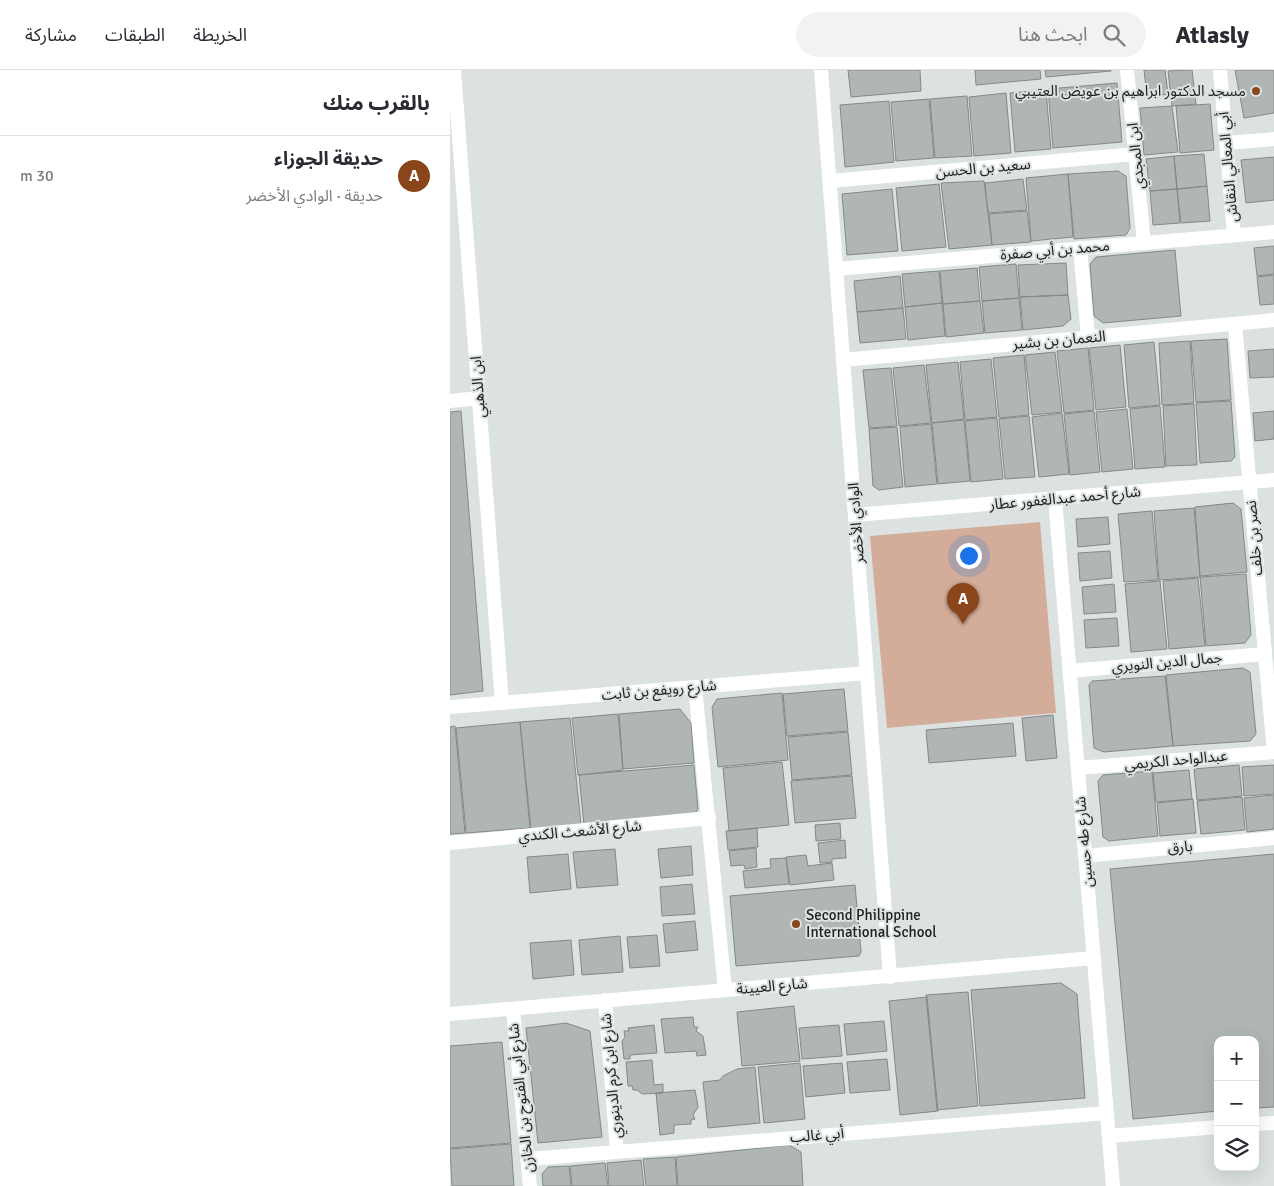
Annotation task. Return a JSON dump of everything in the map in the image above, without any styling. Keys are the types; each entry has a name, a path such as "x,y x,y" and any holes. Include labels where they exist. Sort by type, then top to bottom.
{"street":[{"name":"ابن الذهبي","path":"454,70 502,703"},
{"name":"الوادي الأخضر","path":"821,70 890,977"},
{"name":"ابن المجدي","path":"1127,70 1144,243"},
{"name":"أبي المعالي النقاش","path":"1220,70 1234,235"},
{"path":"1227,143 1274,139"},
{"name":"سعيد بن الحسن","path":"830,181 1136,154"},
{"name":"محمد بن أبي صفرة","path":"836,269 1274,232"},
{"path":"1080,248 1088,337"},
{"name":"النعمان بن بشير","path":"843,360 1274,320"},
{"name":"نصر بن خلف","path":"1235,324 1274,752"},
{"path":"450,401 479,398"},
{"name":"شارع أحمد عبدالغفور عطار","path":"855,515 1274,480"},
{"name":"شارع طه حسين","path":"1055,498 1113,1186"},
{"name":"جمال الدين النويري","path":"1070,670 1264,654"},
{"name":"شارع رويفع بن ثابت","path":"450,708 867,673"},
{"path":"695,687 725,990"},
{"name":"عبدالواحد الكريمي","path":"1078,768 1274,752"},
{"name":"شارع الأشعث الكندي","path":"450,843 709,818"},
{"name":"بارق","path":"1085,856 1274,838"},
{"name":"شارع العيينة","path":"450,1014 1094,958"},
{"name":"شارع ابن كرم الدينوري","path":"605,1000 617,1151"},
{"name":"شارع أبي الفتوح بن الخازن","path":"513,1010 530,1186"},
{"name":"أبي غالب","path":"528,1159 1107,1113"},
{"path":"1259,1124 1274,1123"},
{"path":"1109,1136 1214,1127"}],"shaded area":[{"path":"1040,522 1056,713 887,728 870,536"}],"building":[{"path":"848,70 920,70 921,91 851,97"},
{"path":"975,70 1040,70 1041,79 976,85"},
{"path":"1045,70 1111,70 1111,71 1046,77"},
{"path":"1144,70 1165,70 1168,94 1147,97"},
{"path":"1192,70 1196,104 1172,106 1168,71"},
{"name":"مسجد الدكتور ابراهيم بن عويض العتيبي","path":"1235,70 1274,70 1274,113 1244,118"},
{"path":"1117,83 1122,142 1053,148 1048,89"},
{"path":"1046,90 1051,149 1015,152 1010,93"},
{"path":"1006,93 1011,153 974,156 969,97"},
{"path":"967,96 972,156 935,158 930,99"},
{"path":"929,99 934,158 896,161 891,102"},
{"path":"889,101 894,162 845,167 840,105"},
{"path":"1210,104 1214,150 1180,153 1176,106"},
{"path":"1172,106 1178,152 1144,155 1140,108"},
{"path":"1204,154 1207,186 1177,189 1174,156"},
{"path":"1174,156 1177,189 1150,191 1146,159"},
{"path":"1274,157 1274,200 1246,203 1241,160"},
{"path":"1118,171 1126,176 1130,228 1126,235 1074,239 1068,174"},
{"path":"1068,174 1073,237 1031,241 1026,178"},
{"path":"1023,179 1027,210 988,213 985,183"},
{"path":"984,181 992,245 949,249 941,183"},
{"path":"939,184 946,247 902,251 896,188"},
{"path":"1207,186 1210,221 1181,223 1177,189"},
{"path":"892,189 898,251 847,255 842,194"},
{"path":"1177,189 1180,223 1153,225 1150,191"},
{"path":"1027,211 1031,242 992,245 989,214"},
{"path":"1274,246 1274,274 1257,276 1254,248"},
{"path":"1175,250 1181,316 1103,323 1094,316 1090,264 1096,257"},
{"path":"1066,263 1068,295 1020,297 1018,265"},
{"path":"1016,264 1019,298 982,301 979,267"},
{"path":"977,268 980,301 943,304 940,271"},
{"path":"939,271 942,303 905,307 902,274"},
{"path":"1274,275 1274,304 1260,305 1257,277"},
{"path":"900,276 903,308 857,312 854,281"},
{"path":"1068,295 1071,319 1063,326 1023,330 1020,297"},
{"path":"1019,298 1022,330 985,333 982,301"},
{"path":"980,301 984,333 946,337 943,304"},
{"path":"942,303 945,336 908,340 905,307"},
{"path":"903,308 906,339 860,343 857,312"},
{"path":"1227,339 1231,400 1196,402 1191,341"},
{"path":"1190,341 1194,403 1162,405 1159,343"},
{"path":"1154,342 1160,405 1129,408 1124,345"},
{"path":"1120,345 1126,407 1096,410 1089,348"},
{"path":"1088,348 1094,410 1064,413 1057,351"},
{"path":"1274,349 1274,377 1250,378 1248,351"},
{"path":"1055,352 1062,412 1032,415 1025,355"},
{"path":"1024,355 1029,415 999,418 993,358"},
{"path":"991,359 997,417 965,420 960,362"},
{"path":"958,362 964,419 932,423 926,365"},
{"path":"924,365 931,423 899,426 893,368"},
{"path":"891,368 897,426 869,428 863,370"},
{"path":"1231,401 1235,457 1231,461 1200,463 1196,403"},
{"path":"1194,404 1197,465 1166,466 1163,406"},
{"path":"1160,406 1165,467 1135,469 1130,409"},
{"path":"1127,409 1133,469 1102,472 1096,412"},
{"path":"461,411 483,691 450,695 450,412"},
{"path":"1094,411 1100,472 1070,475 1064,414"},
{"path":"1274,411 1274,439 1255,441 1253,413"},
{"path":"1062,413 1069,474 1039,477 1032,417"},
{"path":"1029,416 1035,477 1005,479 999,419"},
{"path":"997,418 1003,479 971,482 965,421"},
{"path":"964,420 970,481 938,484 932,423"},
{"path":"931,424 937,484 905,487 900,427"},
{"path":"897,427 903,487 879,490 873,486 869,429"},
{"path":"1233,503 1241,509 1247,572 1200,576 1195,507"},
{"path":"1194,508 1200,577 1159,580 1154,511"},
{"path":"1152,511 1158,580 1124,582 1118,514"},
{"path":"1108,517 1110,544 1078,547 1076,519"},
{"path":"1110,551 1112,578 1080,581 1078,553"},
{"path":"1246,574 1251,635 1245,643 1206,646 1200,577"},
{"path":"1198,578 1205,646 1169,649 1163,581"},
{"path":"1160,581 1167,649 1131,652 1125,584"},
{"path":"1114,584 1116,612 1084,614 1082,587"},
{"path":"1117,618 1119,646 1086,648 1084,620"},
{"path":"1243,668 1250,672 1256,734 1250,741 1173,746 1166,675"},
{"path":"1165,676 1173,746 1104,752 1094,748 1089,685 1092,681"},
{"path":"844,689 848,731 787,736 783,694"},
{"path":"782,693 788,760 718,767 712,707 717,699"},
{"path":"680,709 691,723 694,763 623,769 619,714"},
{"path":"618,714 623,770 578,775 572,718"},
{"path":"1053,715 1057,758 1026,761 1022,718"},
{"path":"570,718 581,824 531,829 520,722"},
{"path":"520,722 530,828 466,833 456,728"},
{"path":"1013,723 1016,756 929,763 926,730"},
{"path":"455,726 465,833 450,834 450,727"},
{"path":"848,732 852,775 792,780 788,737"},
{"path":"782,762 789,825 729,831 723,768"},
{"path":"694,765 698,809 694,815 584,825 579,775"},
{"path":"1239,765 1242,796 1197,800 1194,769"},
{"path":"1274,765 1274,794 1244,796 1242,767"},
{"path":"1189,770 1192,799 1156,802 1153,773"},
{"path":"1152,771 1158,836 1109,841 1103,837 1098,781 1103,775"},
{"path":"852,776 856,818 795,823 791,781"},
{"path":"1274,795 1274,829 1247,832 1244,798"},
{"path":"1242,797 1245,830 1201,834 1197,801"},
{"path":"1193,799 1196,833 1160,836 1157,803"},
{"path":"840,823 841,839 816,841 815,825"},
{"path":"757,828 758,847 728,850 726,831"},
{"path":"845,840 846,858 832,859 832,862 820,863 818,843"},
{"path":"691,846 693,875 661,878 658,849"},
{"path":"756,848 757,867 745,869 744,865 731,866 729,851"},
{"path":"615,849 618,885 577,888 573,852"},
{"path":"568,854 571,889 530,893 527,857"},
{"path":"1274,854 1274,1107 1259,1108 1259,1036 1214,1036 1214,1111 1133,1119 1110,869"},
{"path":"806,855 808,866 832,863 834,880 790,885 786,857"},
{"path":"786,858 789,884 745,888 743,871 771,868 770,859"},
{"path":"692,884 695,914 662,916 660,887"},
{"name":"Second Philippine International School","path":"855,885 861,952 859,956 736,966 730,896"},
{"path":"695,921 698,950 666,953 663,924"},
{"path":"657,935 660,966 630,968 627,937"},
{"path":"620,936 623,972 582,975 579,940"},
{"path":"571,940 574,975 533,979 530,943"},
{"path":"1061,983 1077,994 1085,1098 980,1106 971,990"},
{"path":"968,992 978,1106 937,1110 926,995"},
{"path":"927,997 938,1111 900,1115 889,1001"},
{"path":"794,1006 800,1061 742,1066 737,1012"},
{"path":"693,1017 694,1027 698,1027 696,1031 703,1036 706,1055 697,1056 696,1051 665,1053 661,1019"},
{"path":"884,1021 887,1051 847,1055 844,1024"},
{"path":"566,1023 590,1031 602,1137 538,1143 526,1028"},
{"path":"654,1025 657,1053 630,1055 630,1059 624,1059 622,1041 625,1037 624,1031 629,1031 628,1028"},
{"path":"839,1025 842,1056 802,1059 799,1028"},
{"path":"502,1042 511,1143 450,1148 450,1046"},
{"path":"887,1059 890,1090 850,1093 847,1062"},
{"path":"652,1060 654,1085 663,1084 663,1093 642,1094 637,1090 633,1090 632,1086 628,1086 626,1062"},
{"path":"800,1063 805,1119 764,1123 758,1067"},
{"path":"842,1063 845,1093 806,1097 803,1066"},
{"path":"755,1067 760,1123 708,1128 703,1082 720,1080 723,1076 737,1069"},
{"path":"695,1090 698,1107 693,1115 695,1119 691,1120 691,1124 674,1125 674,1133 660,1135 656,1093"},
{"path":"511,1144 514,1186 452,1186 450,1149"},
{"path":"789,1145 801,1152 803,1186 678,1186 676,1157"},
{"path":"675,1157 677,1186 646,1186 643,1159"},
{"path":"641,1160 644,1186 609,1186 607,1163"},
{"path":"605,1163 608,1186 572,1186 570,1166"},
{"path":"569,1166 571,1186 543,1186 542,1174 548,1167"}],"place":[{"name":"مسجد الدكتور ابراهيم بن عويض العتيبي","path":"1256,91"},
{"name":"حديقة الجوزاء","path":"963,624"},
{"name":"Second Philippine International School","path":"796,924"}]}
